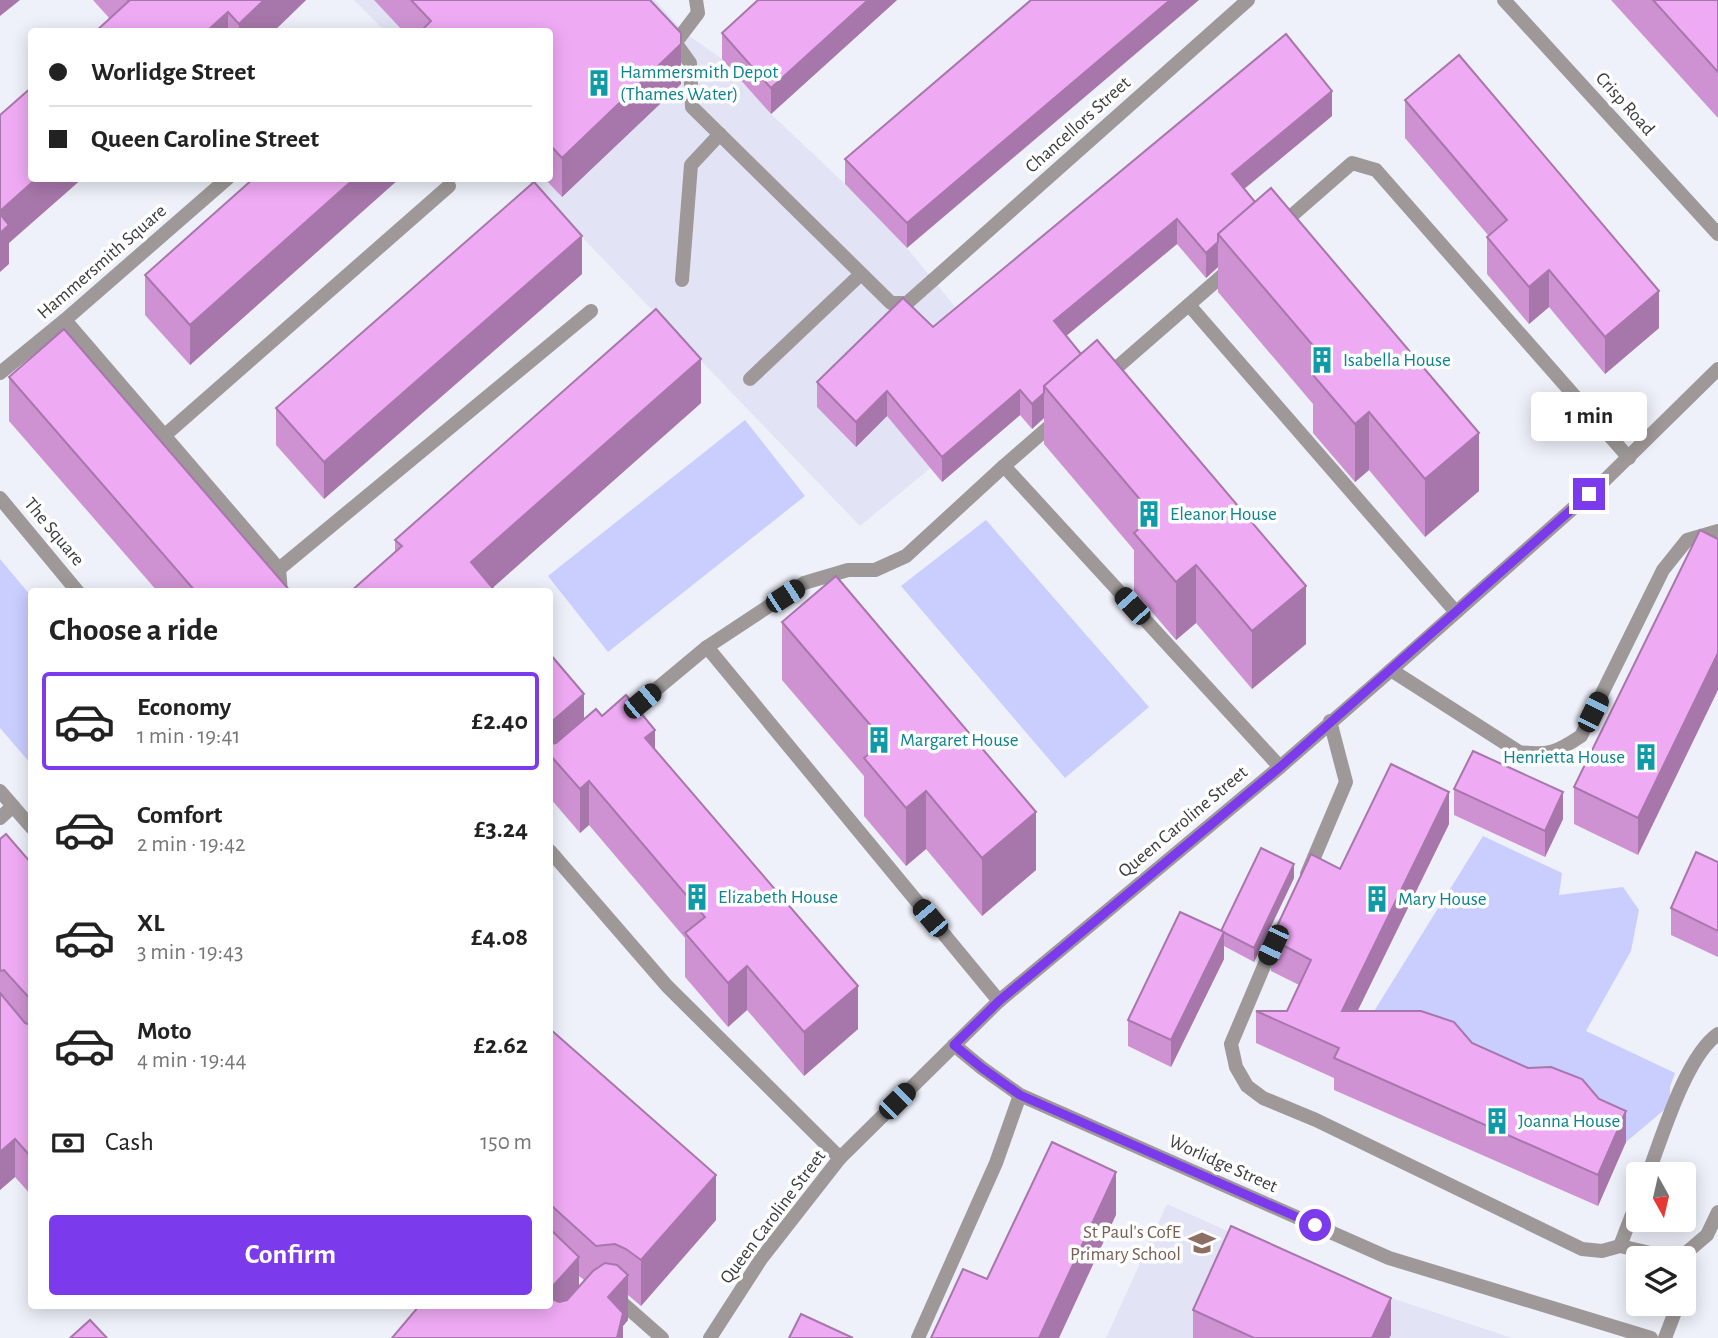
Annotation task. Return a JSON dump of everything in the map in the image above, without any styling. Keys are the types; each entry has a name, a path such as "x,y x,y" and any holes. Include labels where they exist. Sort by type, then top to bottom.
{"street":[{"path":"676,42 698,13 696,0"},
{"name":"Chancellors Street","path":"661,25 690,62 692,107 891,303 907,303 1248,0"},
{"name":"Crisp Road","path":"1504,0 1718,234"},
{"path":"682,280 691,165 720,134"},
{"path":"1271,234 1352,163 1376,170 1629,458"},
{"name":"Hammersmith Square","path":"0,373 223,182"},
{"path":"164,436 449,186"},
{"path":"610,728 707,647 804,583 848,570 875,570 906,556 1004,466 1240,261"},
{"path":"750,379 861,274"},
{"path":"1189,305 1455,611"},
{"path":"279,569 591,311"},
{"path":"65,320 279,569 281,588"},
{"name":"Queen Caroline Street","path":"710,1338 761,1259 840,1158 999,1001 1280,767 1391,670 1629,458 1718,369"},
{"path":"1004,466 1280,767"},
{"name":"The Square","path":"0,498 75,588"},
{"path":"1391,670 1519,752 1539,755 1558,752 1581,736 1663,570 1687,540 1718,531"},
{"path":"707,647 999,1001"},
{"path":"1298,893 1346,782 1330,721"},
{"path":"0,791 28,823"},
{"path":"0,818 13,806"},
{"path":"553,854 667,986 840,1158"},
{"path":"1286,918 1262,967 1231,1044 1236,1067 1247,1086 1263,1098 1316,1120 1582,1249 1601,1251 1620,1246 1626,1247"},
{"path":"1653,1162 1677,1097 1699,1055 1718,1034"},
{"name":"Worlidge Street","path":"954,1045 1020,1095 1389,1258 1629,1335 1651,1338"},
{"path":"918,1338 996,1163 1020,1095"},
{"path":"1694,1246 1707,1235 1718,1212"},
{"path":"1620,1246 1626,1230"},
{"path":"606,1298 620,1301 662,1338"},
{"path":"1665,1338 1673,1316"}],"shaded area":[{"path":"354,0 655,0 685,33 722,59 771,114 907,248 1024,391 860,526 529,182 553,182 553,28 382,28"},
{"path":"745,420 805,496 608,652 548,576"},
{"path":"986,520 1149,707 1065,778 901,586"},
{"path":"0,559 28,592 28,761 0,728"},
{"path":"1483,836 1562,873 1559,895 1623,887 1639,910 1631,951 1586,1031 1675,1073 1670,1087 1670,1105 1626,1142 1363,1029"},
{"name":"St Paul's CofE Primary School","path":"1167,1204 1340,1281 1512,1338 1106,1338"}],"building":[{"path":"264,0 239,24 228,12 210,28 99,28 129,1"},
{"name":"Hammersmith Depot (Thames Water)","path":"411,0 650,0 681,33 681,44 562,158 553,148 553,28 424,28 431,21"},
{"path":"758,0 868,0 771,88 722,33"},
{"path":"1031,0 1170,0 907,223 845,159"},
{"path":"1653,0 1718,0 1718,72"},
{"path":"1286,34 1332,91 1232,174 1255,202 1218,234 1218,242 1206,253 1177,219 1054,321 1081,354 1044,386 1044,393 1032,404 1020,390 942,457 887,391 856,422 817,382 903,298 933,327"},
{"path":"1459,55 1659,291 1605,337 1549,270 1529,287 1487,237 1507,220 1405,100"},
{"path":"28,90 28,182 33,182 0,211 0,115"},
{"path":"250,182 351,182 190,325 145,275"},
{"path":"534,182 582,236 324,462 276,408"},
{"path":"1271,188 1479,433 1425,479 1369,412 1355,424 1313,375 1327,362 1218,234"},
{"path":"0,214 9,225 0,233"},
{"path":"656,309 701,359 471,562 493,588 355,588 402,546 395,540"},
{"path":"64,329 288,588 193,588 9,377"},
{"path":"1097,340 1306,586 1252,631 1196,565 1176,582 1134,533 1154,516 1044,386"},
{"name":"Henrietta House","path":"1700,530 1718,539 1718,653 1638,818 1574,787"},
{"path":"836,576 1036,812 982,858 926,791 906,808 864,758 884,741 782,622"},
{"path":"553,658 584,694 553,720"},
{"path":"626,695 655,730 645,738 858,986 804,1032 747,966 728,983 685,933 705,917 589,781 580,789 553,758 553,744 596,709 602,716"},
{"path":"1473,751 1563,792 1545,831 1454,789"},
{"path":"1391,764 1449,792 1342,1011 1421,1011 1454,1022 1472,1043 1528,1068 1551,1067 1582,1079 1599,1099 1626,1111 1598,1175 1334,1058 1339,1048 1256,1011 1287,1011 1311,960 1271,939 1311,854 1340,869"},
{"path":"6,834 28,859 28,997 4,970 0,971 0,839"},
{"path":"1261,848 1294,864 1254,948 1221,931"},
{"path":"1696,852 1718,862 1718,931 1671,908"},
{"path":"1180,912 1224,932 1171,1040 1128,1020"},
{"path":"0,993 28,1024 28,1154 15,1139 0,1152"},
{"path":"553,1032 716,1175 641,1260 615,1244 596,1246 553,1207"},
{"path":"1052,1142 1116,1172 1039,1338 931,1338 963,1269 987,1279"},
{"path":"1231,1226 1391,1298 1372,1338 1254,1338 1193,1310"},
{"path":"553,1232 579,1257 553,1286"},
{"path":"605,1263 617,1265 628,1275 608,1297 623,1313 617,1338 392,1338 416,1309 553,1309 553,1298 559,1302 567,1300 593,1271"},
{"path":"801,1314 853,1338 789,1338"},
{"path":"90,1320 107,1338 70,1338"}],"place":[{"name":"Hammersmith Depot (Thames Water)","path":"599,83"},
{"name":"Isabella House","path":"1322,360"},
{"name":"Eleanor House","path":"1149,514"},
{"name":"Margaret House","path":"879,740"},
{"name":"Henrietta House","path":"1646,757"},
{"name":"Elizabeth House","path":"697,897"},
{"name":"Mary House","path":"1377,899"},
{"name":"Joanna House","path":"1497,1121"},
{"name":"St Paul's CofE Primary School","path":"1202,1243"}],"route":[{"path":"1315,1225 1020,1095 954,1045 999,1001 1280,767 1589,494"}]}
